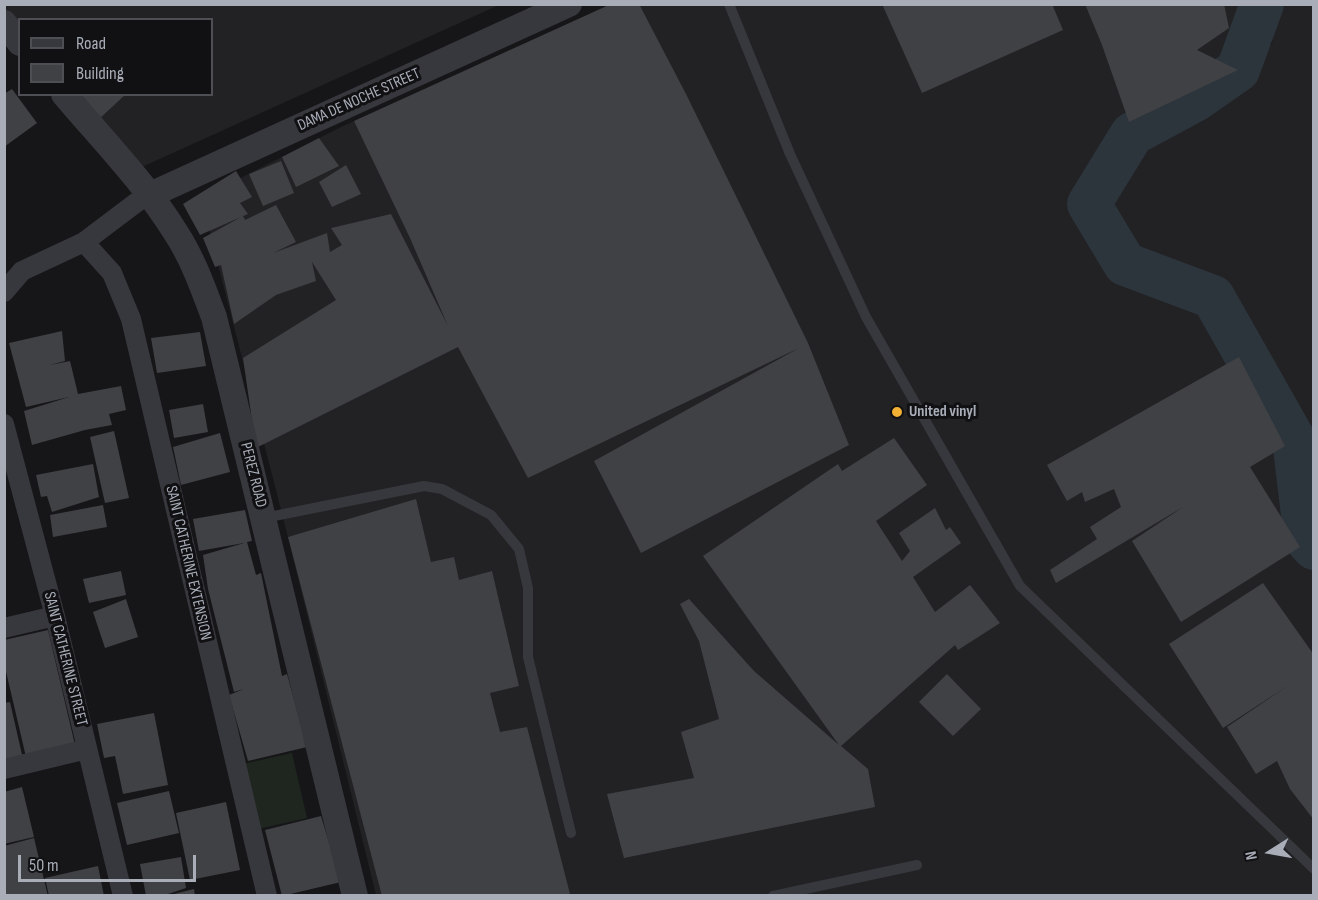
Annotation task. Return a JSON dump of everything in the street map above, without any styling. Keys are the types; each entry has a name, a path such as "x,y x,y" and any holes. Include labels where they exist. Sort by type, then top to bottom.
{"street":[{"name":"DAMA DE NOCHE STREET","path":"150,195 569,4"},
{"path":"4,23 18,40"},
{"name":"PEREZ ROAD","path":"66,96 150,195 177,234 197,273 214,317 355,896"},
{"path":"4,292 22,271 84,242 137,202 150,195"},
{"name":"SAINT CATHERINE EXTENSION","path":"84,242 112,273 131,319 267,896"},
{"name":"SAINT CATHERINE STREET","path":"4,424 11,478 55,616 123,896"},
{"path":"4,628 55,616"},
{"path":"4,769 87,749"}],"lane":[{"path":"729,4 790,154 866,316 1020,586 1314,869"},
{"path":"264,518 424,486 442,489 491,515 519,549 528,588 528,657 571,833"},
{"path":"773,896 917,865"}],"shaded area":[{"path":"5,4 499,5 142,167 75,96 213,96 213,18 18,18 18,35 5,21"},
{"path":"612,5 1252,5 1214,78 1129,122 1073,199 1109,268 1206,302 1239,357 1285,446 1300,554 1313,569 1313,895 376,895 288,537 201,198 341,127"},
{"path":"1277,5 1313,5 1313,470 1311,447 1230,287 1130,255 1108,188 1131,151 1240,85 1272,43"},
{"path":"292,753 307,818 258,829 243,764"}],"building":[{"path":"611,4 639,4 686,94 808,343 849,445 641,553 594,461 799,348 528,478 458,347 256,448 243,358 336,300 312,262 316,281 276,295 234,324 221,265 215,267 203,238 243,216 245,220 276,205 296,242 273,253 327,233 330,252 342,245 331,228 391,214 448,326 410,238 354,121"},
{"path":"882,4 1052,4 1063,30 922,93"},
{"path":"1085,4 1224,4 1229,28 1197,50 1238,70 1129,122"},
{"path":"12,89 37,123 4,147 4,94"},
{"path":"76,96 124,96 98,120"},
{"path":"319,138 339,166 296,187 282,157"},
{"path":"281,161 294,193 263,206 249,174"},
{"path":"346,165 361,194 332,207 319,182"},
{"path":"236,171 252,197 240,203 248,214 200,235 183,204"},
{"path":"62,331 65,361 50,365 70,361 78,394 121,386 126,410 109,414 112,425 32,445 24,411 69,397 26,407 9,343"},
{"path":"200,332 206,366 157,373 151,338"},
{"path":"1239,357 1285,446 1250,467 1300,547 1181,622 1132,541 1183,507 1056,583 1050,570 1097,539 1090,527 1121,507 1114,489 1085,502 1082,492 1067,501 1047,465"},
{"path":"203,404 208,432 174,438 169,410"},
{"path":"114,431 129,498 105,503 90,437"},
{"path":"220,433 230,472 181,485 173,447"},
{"path":"894,438 927,485 876,521 902,561 910,551 899,533 935,508 946,530 950,527 961,543 913,577 935,612 970,585 1000,623 958,650 955,645 841,746 868,769 875,807 624,858 607,794 694,778 681,732 719,719 699,641 680,604 689,599 754,671 839,745 703,556 838,464 842,471"},
{"path":"93,464 99,497 52,512 47,496 41,497 36,475"},
{"path":"416,499 431,562 454,557 459,580 492,571 519,686 490,693 500,732 527,727 570,894 563,896 382,896 288,537"},
{"path":"103,505 107,527 53,537 50,515"},
{"path":"245,510 252,541 247,542 256,575 261,573 282,676 287,674 307,747 248,761 229,695 244,689 234,692 208,589 203,555 244,543 199,551 193,519"},
{"path":"121,571 126,595 89,603 83,579"},
{"path":"1263,583 1314,655 1314,820 1290,789 1277,761 1256,774 1227,727 1289,685 1223,728 1169,644"},
{"path":"126,599 138,637 105,648 93,612"},
{"path":"48,630 75,745 26,757 4,663 4,640"},
{"path":"947,674 981,709 953,736 919,702"},
{"path":"10,702 23,759 4,763 4,703"},
{"path":"154,713 168,785 123,794 115,756 104,758 97,724"},
{"path":"22,787 34,837 4,844 4,792"},
{"path":"169,791 179,833 127,845 117,803"},
{"path":"226,802 240,870 190,880 176,813"},
{"path":"321,816 341,882 282,896 265,830"},
{"path":"34,838 48,896 4,896 4,846"},
{"path":"181,857 186,888 162,896 146,896 140,864"},
{"path":"98,866 104,896 49,896 45,878"},
{"path":"194,889 195,896 170,896 170,895"}],"waterway":[{"path":"1262,4 1238,70 1195,100 1132,134 1089,204 1125,264 1213,297 1294,440 1306,539 1314,548"}],"place":[{"name":"United vinyl","path":"897,412"}]}
